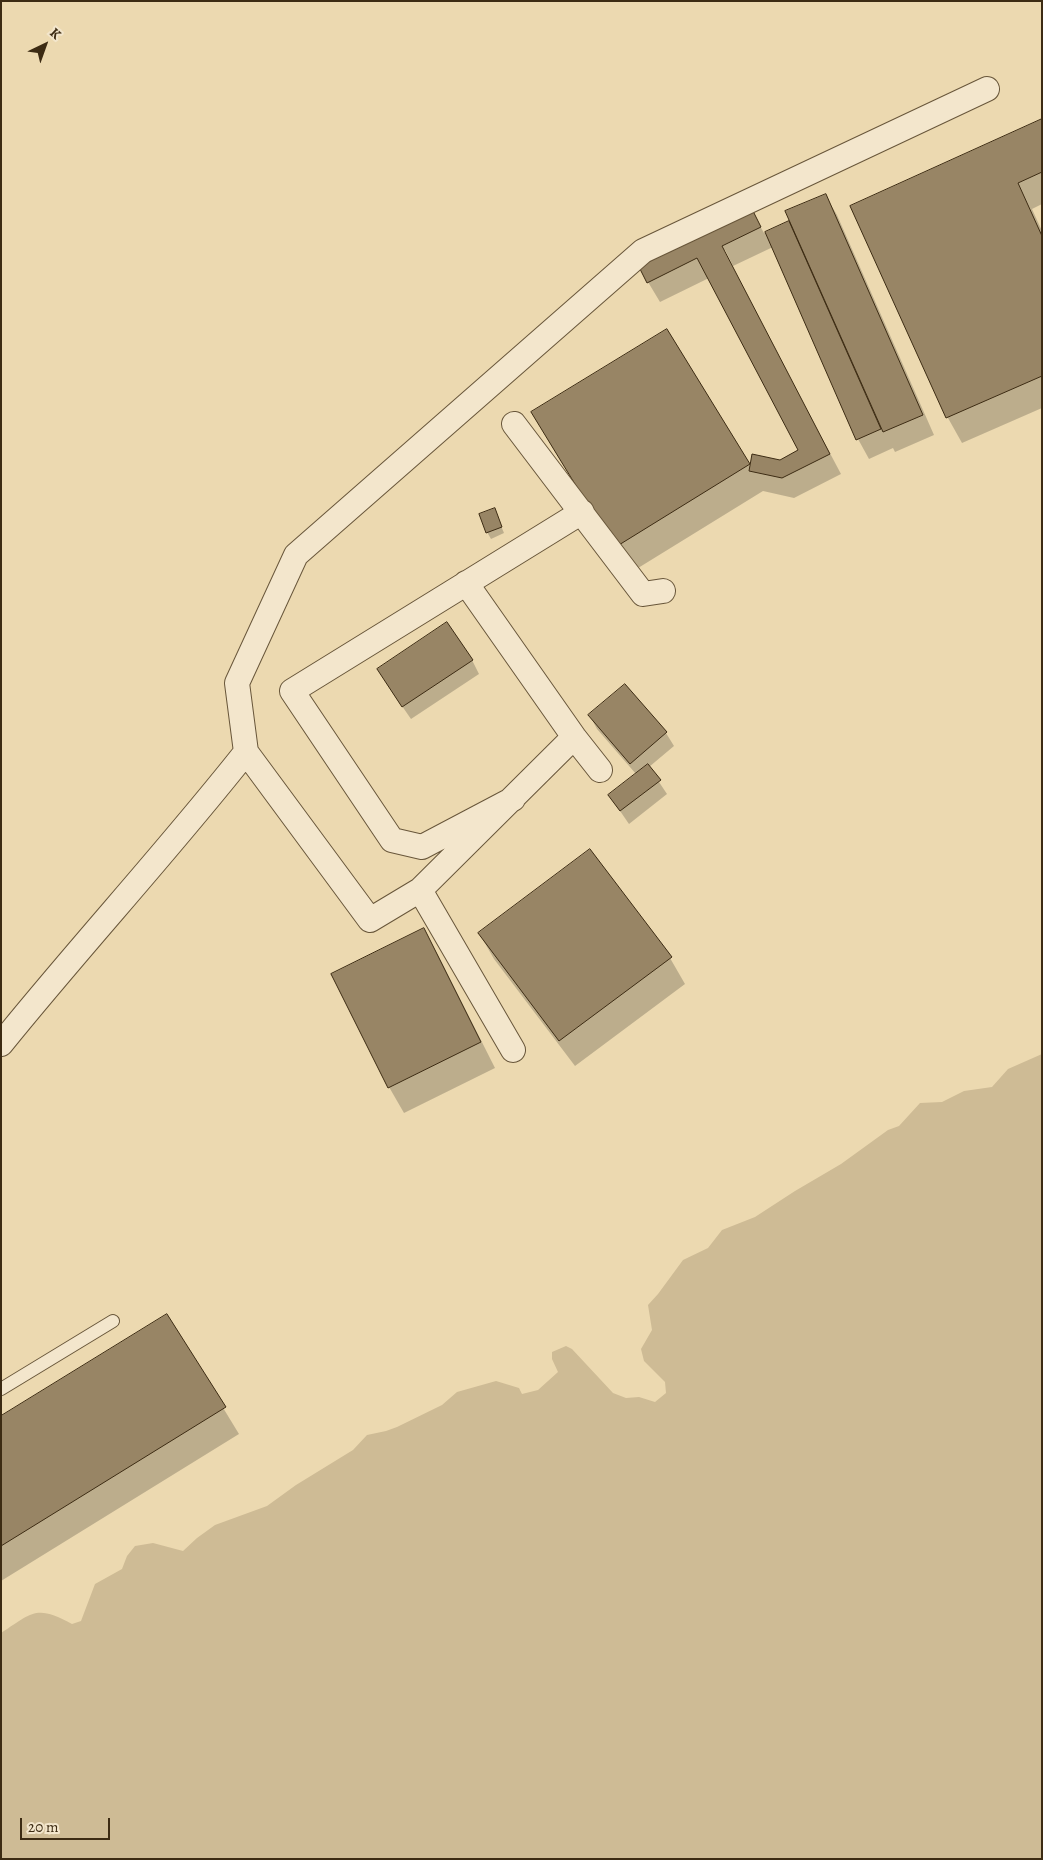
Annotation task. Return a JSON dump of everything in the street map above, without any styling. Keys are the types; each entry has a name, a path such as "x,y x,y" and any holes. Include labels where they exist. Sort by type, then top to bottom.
{"street":[{"path":"574,738 420,890 370,920 246,752 237,682 296,555 643,252 987,89"},
{"path":"514,424 643,594 663,591"},
{"path":"512,798 422,847 392,840 292,691 582,512"},
{"path":"466,583 574,738 600,770"},
{"path":"1,1044 198,813 246,752"},
{"path":"420,890 513,1050"}],"lane":[{"path":"1,1390 113,1321"}],"shaded area":[{"path":"1042,1054 1042,1859 1,1859 1,1633 20,1620 35,1614 50,1614 72,1624 81,1621 95,1584 122,1569 127,1556 135,1546 153,1543 183,1551 215,1525 267,1506 296,1485 353,1450 367,1435 397,1427 442,1405 457,1392 496,1381 519,1388 522,1394 538,1390 558,1372 552,1359 552,1352 566,1346 572,1349 613,1393 626,1398 639,1397 655,1402 666,1393 665,1382 644,1361 641,1349 652,1330 648,1305 683,1260 708,1248 722,1230 755,1217 841,1164 888,1130 899,1126 920,1103 942,1102 964,1091 992,1087 1008,1069"}],"building":[{"path":"1042,119 1042,172 1018,183 1042,236 1042,376 946,418 850,206"},
{"path":"826,194 923,415 883,432 785,211"},
{"path":"753,211 761,227 722,246 830,454 782,478 749,471 752,454 780,460 798,450 697,258 647,283 639,267"},
{"path":"789,221 881,429 856,440 765,232"},
{"path":"667,329 750,464 614,548 531,412"},
{"path":"495,508 502,527 486,533 479,514"},
{"path":"447,622 473,660 402,707 377,669"},
{"path":"625,684 667,732 630,764 588,715"},
{"path":"648,764 661,780 620,811 608,795"},
{"path":"590,849 672,957 559,1041 478,933"},
{"path":"424,928 481,1042 388,1088 331,974"},
{"path":"167,1314 226,1407 1,1546 1,1416"}]}
